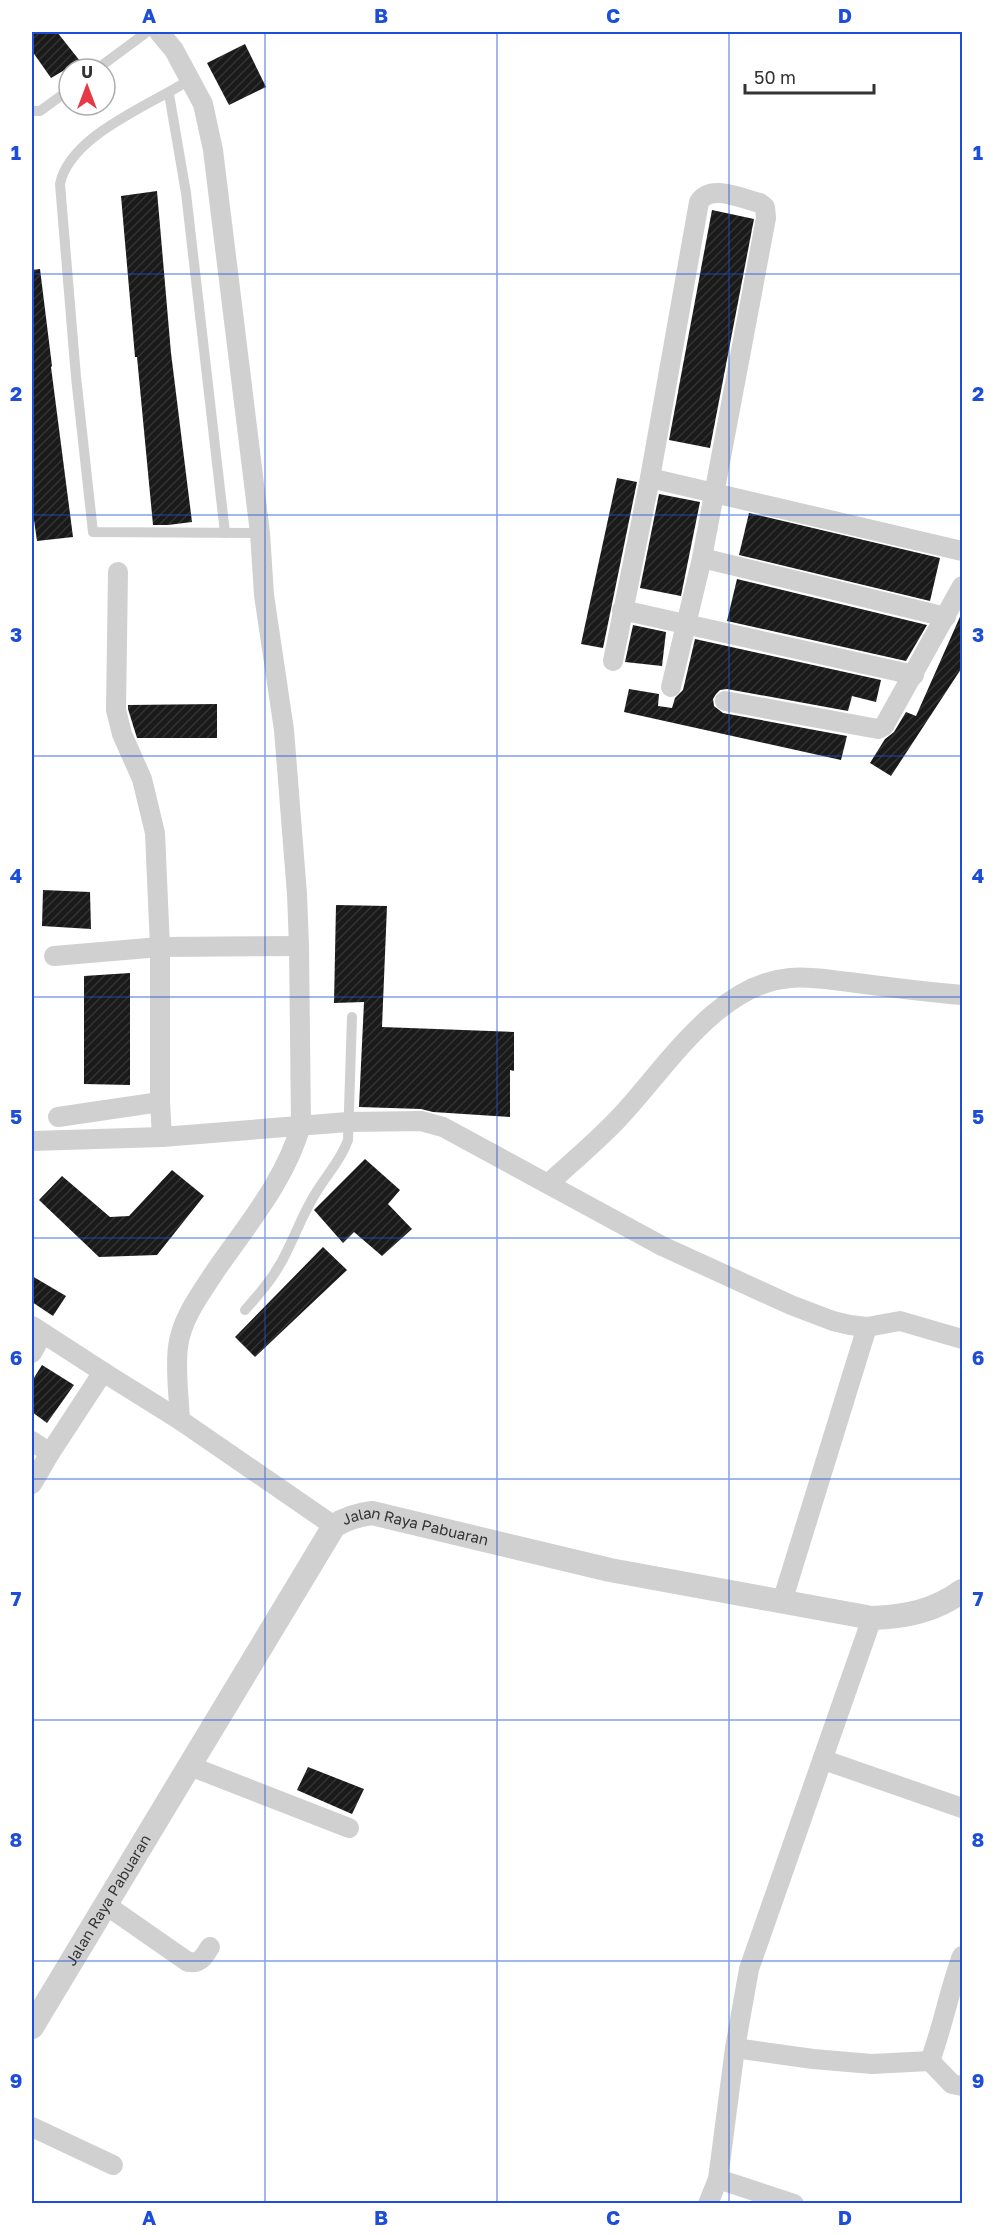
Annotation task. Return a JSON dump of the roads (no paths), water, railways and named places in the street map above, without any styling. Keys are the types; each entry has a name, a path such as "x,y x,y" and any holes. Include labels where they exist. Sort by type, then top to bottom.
{"street":[{"path":"159,32 174,50 203,104 213,150 260,533 264,596 284,729 300,946 301,1125 295,1148 284,1170 203,1289 185,1321 178,1346 180,1420"},
{"path":"613,661 650,478 699,202 703,195 713,192 760,203 765,207 766,218 702,558 671,687"},
{"path":"650,478 963,551"},
{"path":"702,558 946,617"},
{"path":"118,572 116,710 122,734 142,779 155,833 160,947 162,1137"},
{"path":"725,701 878,729 884,726 891,717 963,586"},
{"path":"622,610 914,675"},
{"path":"54,956 160,947 300,946"},
{"path":"548,1184 619,1118 693,1034 746,992 790,978 963,994"},
{"path":"58,1117 160,1102"},
{"path":"32,1141 162,1137 348,1122 431,1123 662,1246 791,1305 833,1321 867,1327 900,1321 963,1339"},
{"path":"782,1602 867,1327"},
{"path":"32,1353 37,1330 180,1420 333,1526"},
{"path":"32,1484 103,1372"},
{"path":"32,1441 50,1453"},
{"name":"Jalan Raya Pabuaran","path":"32,2027 333,1526 357,1515 372,1514 610,1570 872,1618 916,1614 963,1592"},
{"path":"708,2204 718,2179 735,2048 753,1955 824,1760 872,1618"},
{"path":"824,1760 963,1808"},
{"path":"190,1766 349,1828"},
{"path":"106,1905 188,1962 195,1963 202,1959 210,1947"},
{"path":"930,2061 963,1956"},
{"path":"735,2048 813,2060 872,2064 930,2061 952,2084 963,2086"},
{"path":"32,2127 113,2165"},
{"path":"718,2179 794,2204"}],"lane":[{"path":"113,57 147,32"},
{"path":"191,79 106,128 79,149 66,165 60,184 76,377 93,532 260,533"},
{"path":"168,94 186,193 225,533"},
{"path":"32,111 40,111 57,99"},
{"path":"245,1310 271,1279 288,1250 297,1226 312,1199 339,1161 348,1140 352,1017"}]}
